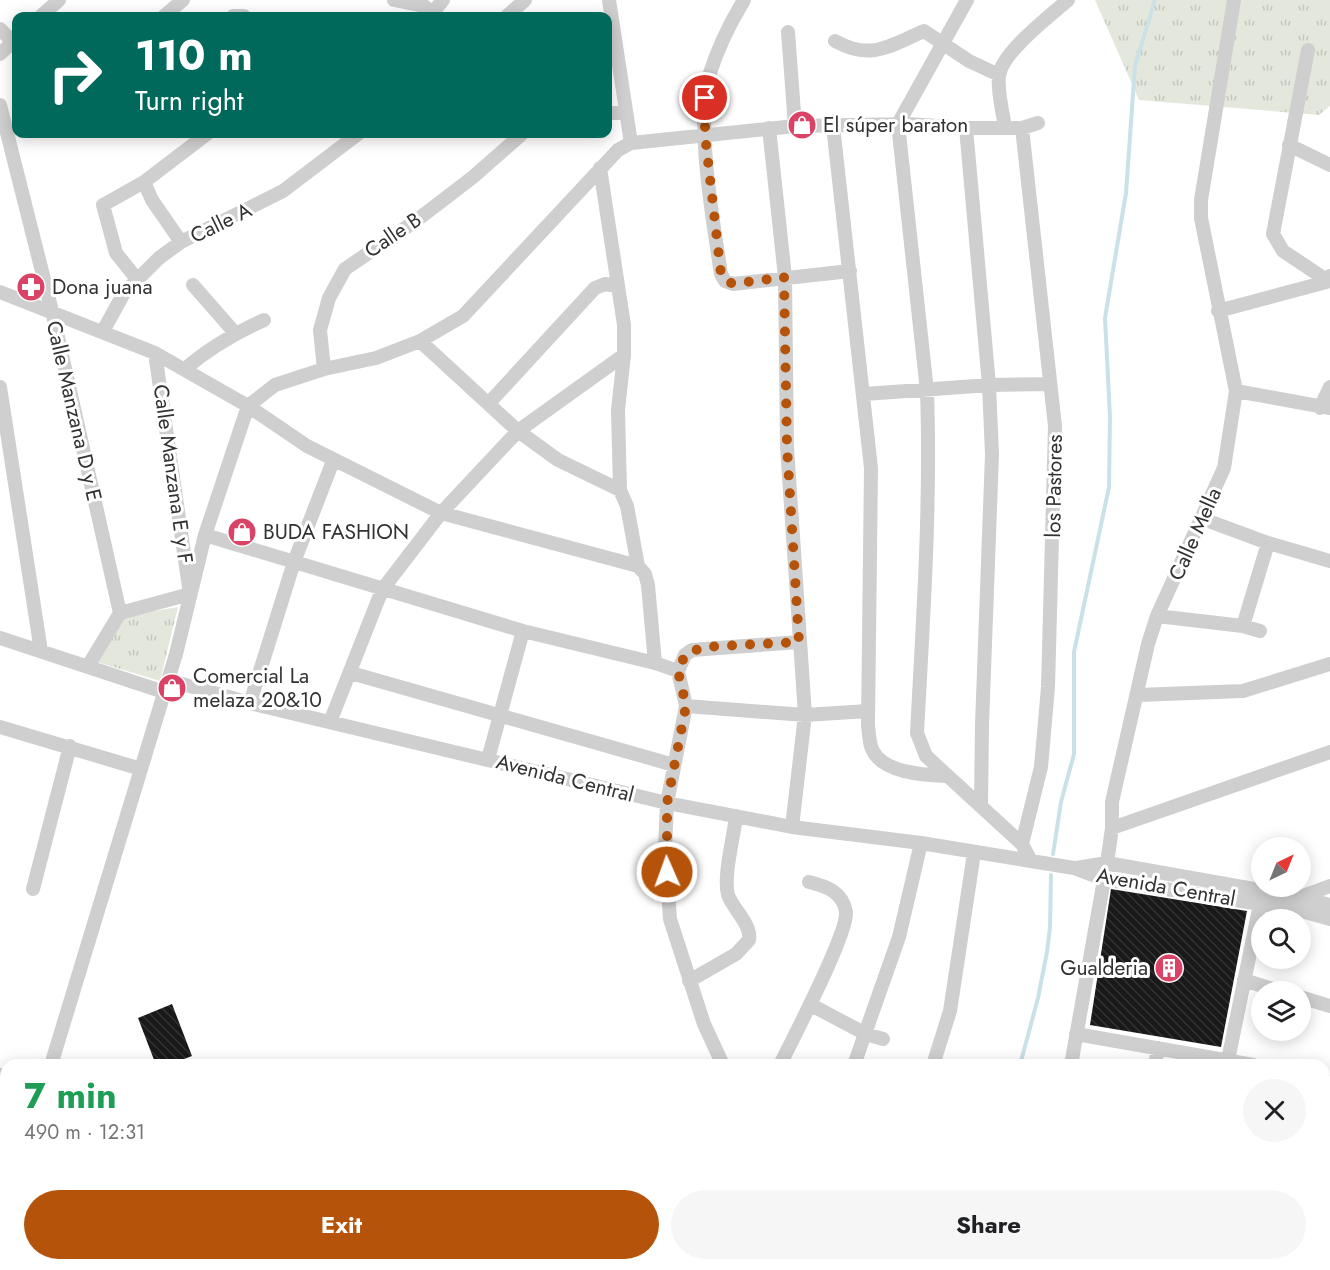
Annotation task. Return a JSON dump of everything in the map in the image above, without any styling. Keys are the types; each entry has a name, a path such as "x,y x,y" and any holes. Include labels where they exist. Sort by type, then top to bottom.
{"street":[{"path":"46,12 59,0"},
{"path":"169,12 183,0"},
{"path":"394,0 414,3 430,12"},
{"path":"744,0 709,76 705,98 705,135 721,274 725,280 733,284 850,271"},
{"path":"967,0 898,124 927,391 928,519 917,733 926,756 1022,844 1031,861"},
{"path":"1005,128 999,75 1008,58 1068,0"},
{"name":"Calle Mella","path":"1072,1059 1107,863 1112,828 1112,802 1148,644 1157,616 1203,519 1224,468 1236,391 1218,311 1201,218 1200,200 1234,0"},
{"path":"612,20 630,143"},
{"path":"835,41 853,51 873,53 924,31 969,61 999,75"},
{"path":"788,32 795,126"},
{"path":"0,54 12,43"},
{"path":"1308,50 1273,234 1283,251 1329,279"},
{"name":"Calle Manzana D y E","path":"0,105 11,123"},
{"path":"612,113 626,113"},
{"path":"53,1059 166,686 205,535 248,406 275,385 324,369 376,358 420,341 463,316 600,168 618,150 630,143 795,126 898,124 966,128 1022,128 1038,123"},
{"path":"833,126 865,394 871,468 868,711 871,748 884,763 922,775 946,776"},
{"path":"770,128 784,277 787,447 804,715 792,827"},
{"path":"966,128 989,385 992,454 981,725 981,806"},
{"name":"los Pastores","path":"1022,128 1055,426 1054,531 1048,687 1041,767 1022,844"},
{"name":"Calle Manzana D y E","path":"14,138 120,613"},
{"path":"136,278 116,254 103,211 107,201 144,182 202,138"},
{"name":"Calle A","path":"103,331 124,293 136,278 182,243 267,201 353,138"},
{"name":"Calle B","path":"324,369 321,324 329,298 345,269 417,220 473,177 517,138"},
{"path":"1289,145 1330,165"},
{"path":"600,168 624,326 624,355 618,410 620,490 627,506 638,566 648,585 655,663"},
{"path":"144,182 152,200 182,243"},
{"path":"1218,311 1329,279"},
{"path":"489,403 595,288 605,284 617,286"},
{"path":"193,285 235,333"},
{"path":"0,292 53,315 103,331 155,353 248,406 333,461 441,513 638,566"},
{"path":"185,369 201,355 235,333 264,320"},
{"path":"420,341 518,431 558,460 620,490"},
{"name":"Calle Manzana E y F","path":"155,353 190,594"},
{"path":"330,722 382,590 441,513 518,431 624,355"},
{"path":"865,394 989,385 1050,384"},
{"path":"0,387 41,651"},
{"path":"1236,391 1325,408 1330,387"},
{"path":"250,703 294,562 333,461"},
{"path":"1203,519 1268,543 1330,561"},
{"path":"205,535 523,631 655,663 678,671"},
{"path":"1243,626 1268,543"},
{"path":"88,666 120,613 190,594"},
{"path":"1157,616 1243,626 1260,631"},
{"path":"488,759 498,714 523,631"},
{"name":"Avenida Central","path":"0,638 88,666 166,686 250,703 667,803 792,827 921,843 1074,868 1103,879 1260,904 1330,919"},
{"path":"720,1059 704,1024 670,919 665,849 667,803 686,706 678,671 685,655 692,650 799,642"},
{"path":"1138,695 1243,691 1330,664"},
{"path":"351,673 674,765"},
{"path":"686,706 804,715 868,711"},
{"path":"0,727 141,769"},
{"path":"33,888 70,746"},
{"path":"1112,828 1330,752"},
{"path":"689,981 736,954 749,940 749,932 732,903 727,888 736,816"},
{"path":"856,1059 899,937 921,843"},
{"path":"935,1059 950,1011 974,853"},
{"name":"Avenida Central","path":"1074,868 1107,863 1251,888"},
{"path":"783,1059 811,1005 846,920 846,911 835,891 809,882"},
{"path":"1311,893 1330,886"},
{"name":"Avenida Central","path":"1300,897 1330,905"},
{"path":"1228,1059 1260,904"},
{"path":"1244,980 1251,982"},
{"path":"1311,1000 1330,1006"},
{"path":"811,1005 866,1034 883,1040"},
{"path":"1076,1034 1212,1059"},
{"path":"1156,1059 1158,1048"}],"green space":[{"path":"1095,0 1330,0 1330,106 1319,115 1139,100"},
{"path":"178,607 160,681 97,662 124,616"}],"building":[{"name":"Gualderia","path":"1111,889 1247,911 1221,1047 1090,1025"},
{"path":"172,1004 192,1056 184,1059 154,1059 138,1018"}],"waterway":[{"path":"1053,854 1061,802 1074,754 1074,652 1109,487 1110,417 1105,318 1126,193 1135,66 1155,0"},
{"path":"1022,1059 1038,998 1047,952 1051,875"}],"place":[{"name":"El súper baraton","path":"802,125"},
{"name":"Dona juana","path":"31,287"},
{"name":"BUDA FASHION","path":"242,532"},
{"name":"Comercial La melaza 20&10","path":"172,688"},
{"name":"Gualderia","path":"1169,968"}],"route":[{"path":"667,872 665,849 667,803 686,706 678,671 685,655 703,647 799,642 787,447 784,277 733,284 725,280 721,274 705,135 705,98"}]}
